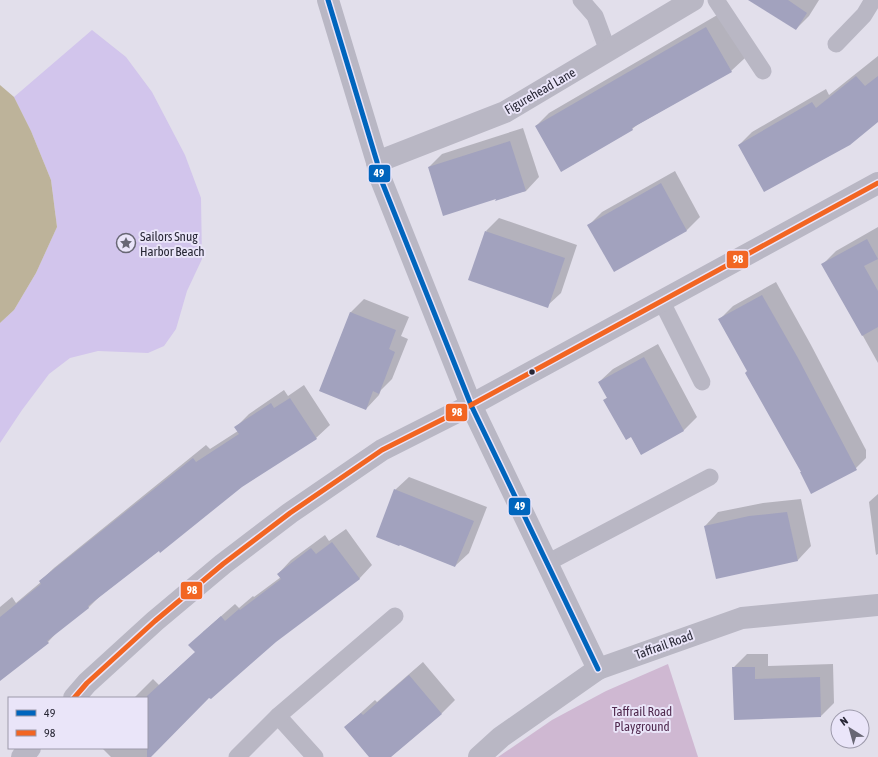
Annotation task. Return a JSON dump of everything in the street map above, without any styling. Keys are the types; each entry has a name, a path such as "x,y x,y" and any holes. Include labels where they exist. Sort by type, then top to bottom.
{"street":[{"path":"328,0 377,162 380,177 472,405 598,669"},
{"name":"Figurehead Lane","path":"377,162 505,112 693,0"},
{"path":"75,697 87,683 155,621 222,564 290,513 382,450 472,405 878,183"},
{"name":"Taffrail Road","path":"479,757 501,737 598,669 742,618 878,605"},
{"path":"22,757 29,749"}],"lane":[{"path":"581,0 595,16 608,51"},
{"path":"716,0 763,71"},
{"path":"836,44 864,15 874,0 878,2"},
{"path":"662,302 702,382"},
{"path":"547,563 710,478"},
{"path":"238,757 278,716 395,616"},
{"path":"278,716 315,757"}],"green space":[{"name":"Taffrail Road Playground","path":"668,664 698,757 498,757 552,720 606,691"}],"sand":[{"name":"Sailors Snug Harbor Beach","path":"92,30 126,57 152,92 185,155 201,198 202,259 187,291 176,329 164,346 148,353 98,351 70,358 49,374 0,443 0,323 14,310 36,273 57,227 51,180 31,131 14,97"}],"shaded area":[{"path":"0,85 14,97 31,131 51,180 57,227 36,273 14,310 0,323"}],"building":[{"path":"748,0 788,0 807,13 796,30"},
{"path":"706,27 732,72 632,128 633,130 561,172 535,126"},
{"path":"856,76 865,86 878,76 878,122 850,145 764,192 738,145 812,102 816,108"},
{"path":"510,141 526,191 443,216 428,167"},
{"path":"661,183 687,231 614,272 587,225"},
{"path":"485,231 565,258 548,308 468,280"},
{"path":"867,239 878,259 864,266 878,291 878,327 862,336 821,264"},
{"path":"762,295 798,358 857,470 811,494 801,472 745,373 747,371 718,319"},
{"path":"350,312 396,330 389,349 395,352 379,394 373,391 366,410 319,391"},
{"path":"644,357 684,431 641,455 631,437 626,440 603,400 607,398 598,382"},
{"path":"290,398 317,439 242,487 160,553 159,551 88,606 89,608 47,641 49,643 0,681 0,617 41,584 39,581 193,458 196,462 239,434 234,427 271,403 274,408"},
{"path":"394,489 474,521 455,567 376,537"},
{"path":"787,512 798,561 716,579 704,526 749,516"},
{"path":"332,542 360,579 276,642 211,699 209,698 151,757 147,757 147,696 195,652 188,645 221,616 225,621 281,579 277,574 311,548 316,554"},
{"path":"732,667 755,667 755,679 820,677 821,717 734,720"},
{"path":"409,675 442,714 391,757 369,757 344,727 361,713 363,715"}],"transit line":[{"name":"49","path":"328,0 377,162 380,177 471,405 598,669"},
{"name":"98","path":"75,697 87,683 155,621 223,564 290,513 382,450 471,405 878,183"}],"place":[{"name":"Sailors Snug Harbor Beach","path":"126,243"}]}
